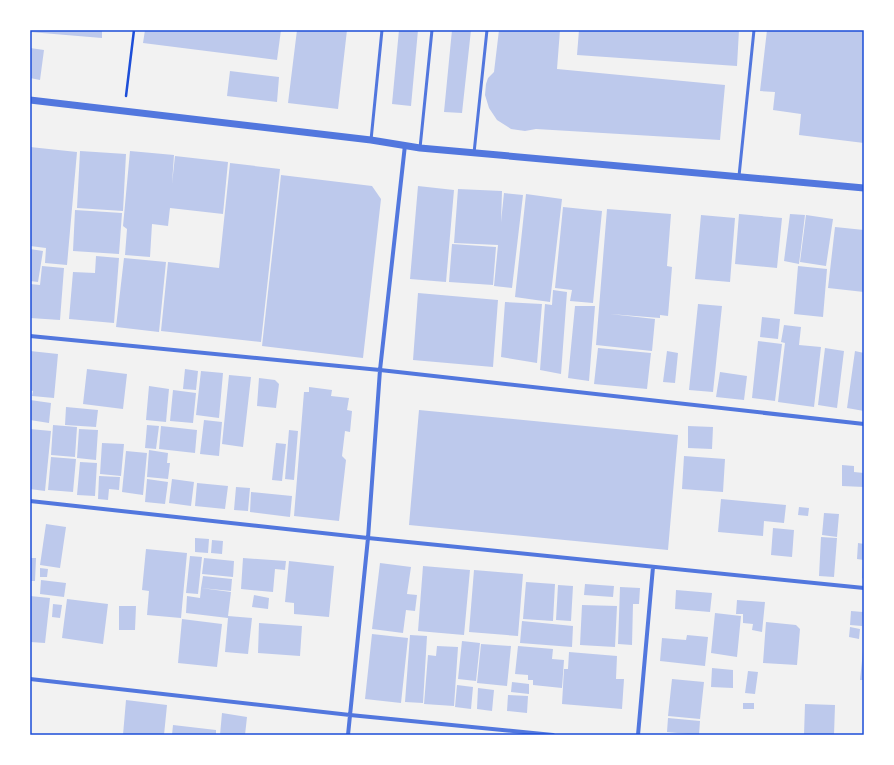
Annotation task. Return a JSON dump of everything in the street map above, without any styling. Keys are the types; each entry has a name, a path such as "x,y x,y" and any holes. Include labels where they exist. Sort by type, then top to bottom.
{"street":[{"path":"30,100 371,140 420,148 864,188"},
{"path":"348,735 368,538 380,370 405,145"},
{"path":"30,336 380,370 864,424"},
{"path":"30,501 368,538 864,588"},
{"path":"638,735 653,567"},
{"path":"30,679 350,715 553,735"}],"lane":[{"path":"371,140 382,30"},
{"path":"420,148 432,30"},
{"path":"474,153 487,30"},
{"path":"738,177 754,30"}],"path":[{"path":"126,96 134,30"}],"building":[{"path":"30,30 102,30 102,38 30,32"},
{"path":"145,30 281,30 277,60 143,43"},
{"path":"297,30 347,30 338,109 288,103"},
{"path":"399,30 418,30 411,106 392,104"},
{"path":"452,30 471,30 462,113 444,112"},
{"path":"499,30 560,30 557,69 725,85 720,140 536,129 525,131 511,129 497,120 489,108 485,95 488,78 494,72"},
{"path":"579,30 739,30 737,66 577,55"},
{"path":"767,30 864,30 864,143 799,135 801,114 773,110 775,92 760,91"},
{"path":"30,48 44,50 40,80 30,78"},
{"path":"230,71 279,77 277,102 227,96"},
{"path":"30,147 77,152 67,265 45,263 46,248 30,246"},
{"path":"80,151 126,154 123,211 77,208"},
{"path":"130,151 174,155 172,184 175,156 228,162 223,214 170,208 168,226 152,224 150,257 125,255 127,229 123,226"},
{"path":"230,163 280,169 261,342 161,331 168,262 219,268"},
{"path":"281,175 372,186 381,199 363,358 262,346"},
{"path":"418,186 454,190 446,282 410,279"},
{"path":"458,189 502,191 501,222 504,193 523,195 512,288 494,286 498,245 454,243"},
{"path":"526,194 562,199 550,302 515,297"},
{"path":"563,207 602,211 593,303 570,301 572,290 555,288"},
{"path":"607,209 671,214 667,266 672,267 668,316 660,315 660,318 610,314 655,319 652,351 596,345"},
{"path":"75,210 122,213 119,254 73,251"},
{"path":"739,214 782,218 777,268 735,264"},
{"path":"790,214 805,215 799,264 784,261"},
{"path":"701,215 735,218 730,282 695,279"},
{"path":"806,215 833,219 826,266 800,262"},
{"path":"835,227 864,230 864,292 828,288"},
{"path":"452,244 496,247 493,285 449,282"},
{"path":"30,249 43,251 38,282 30,281"},
{"path":"96,256 119,258 114,323 69,319 73,272 95,273"},
{"path":"124,258 166,262 159,332 116,327"},
{"path":"42,266 64,268 60,320 30,318 30,284 40,285"},
{"path":"798,266 827,269 823,317 794,314"},
{"path":"553,290 567,292 561,374 540,370 545,304 552,305"},
{"path":"418,293 498,300 493,367 413,360"},
{"path":"505,302 542,304 537,363 501,357"},
{"path":"698,304 722,306 713,392 689,390"},
{"path":"575,306 595,306 589,381 568,378"},
{"path":"762,317 780,319 778,339 760,337"},
{"path":"784,325 801,327 799,345 821,347 814,407 778,402 785,343 781,342"},
{"path":"758,341 782,344 775,401 752,398"},
{"path":"598,348 651,353 647,389 594,384"},
{"path":"825,348 844,351 837,408 818,405"},
{"path":"30,351 58,354 54,398 32,396 33,391 30,390"},
{"path":"667,351 678,353 675,383 663,382"},
{"path":"855,351 864,353 864,411 847,408"},
{"path":"87,369 127,374 123,409 83,404"},
{"path":"185,369 198,371 196,390 183,389"},
{"path":"201,371 223,373 219,418 196,415"},
{"path":"720,372 747,376 744,400 716,397"},
{"path":"229,375 251,377 243,447 222,444"},
{"path":"259,378 275,380 279,384 276,408 257,406"},
{"path":"149,386 169,389 166,422 146,420"},
{"path":"309,387 332,390 331,396 349,398 347,410 352,411 350,432 345,431 342,456 346,460 339,521 294,516 304,392 309,392"},
{"path":"173,390 196,393 193,423 170,421"},
{"path":"30,400 51,403 49,423 30,420"},
{"path":"66,407 98,410 96,427 65,425"},
{"path":"419,410 678,435 668,550 409,525"},
{"path":"204,420 222,422 219,456 200,454"},
{"path":"53,425 77,427 75,457 51,455"},
{"path":"147,425 159,426 156,449 145,448"},
{"path":"161,426 197,430 195,453 159,449"},
{"path":"688,426 713,427 712,449 688,448"},
{"path":"30,429 51,431 45,491 30,489"},
{"path":"79,429 98,430 96,460 77,458"},
{"path":"289,430 298,431 294,480 285,479"},
{"path":"102,443 124,444 121,476 100,474"},
{"path":"276,443 286,444 282,481 272,480"},
{"path":"149,450 168,453 167,463 170,463 168,479 147,477"},
{"path":"126,451 147,453 143,495 122,492"},
{"path":"684,456 725,459 723,492 682,489"},
{"path":"51,457 76,459 73,492 48,490"},
{"path":"80,462 97,463 95,496 77,495"},
{"path":"842,465 854,466 854,472 864,473 864,487 842,486"},
{"path":"99,476 120,477 119,490 109,489 108,500 98,499"},
{"path":"147,479 168,482 165,504 145,502"},
{"path":"172,479 194,482 191,506 169,503"},
{"path":"197,483 228,486 225,509 195,506"},
{"path":"236,487 250,488 248,511 234,510"},
{"path":"251,492 292,496 290,517 250,512"},
{"path":"721,499 786,505 784,523 764,521 763,536 718,532"},
{"path":"799,507 809,508 808,516 798,515"},
{"path":"824,513 839,514 837,537 822,535"},
{"path":"46,524 66,527 60,568 40,565"},
{"path":"773,528 794,530 792,557 771,555"},
{"path":"821,537 837,538 834,577 819,576"},
{"path":"195,538 209,539 208,553 195,552"},
{"path":"212,540 223,541 222,554 211,553"},
{"path":"858,543 864,544 864,560 857,559"},
{"path":"146,549 187,553 181,618 147,615 149,591 142,590"},
{"path":"190,556 202,557 198,594 186,593"},
{"path":"30,558 36,558 35,581 30,581"},
{"path":"204,558 234,561 233,577 202,574"},
{"path":"243,558 286,561 285,570 275,569 273,592 241,589"},
{"path":"289,561 334,566 329,617 294,614 294,603 285,602"},
{"path":"380,563 411,567 407,594 417,595 415,611 406,610 403,633 372,629"},
{"path":"864,563 864,579 862,578"},
{"path":"423,566 470,570 464,635 418,631"},
{"path":"40,568 48,569 47,577 40,577"},
{"path":"474,570 523,574 518,636 469,632"},
{"path":"203,576 232,579 231,591 201,588"},
{"path":"41,580 66,583 64,597 40,594"},
{"path":"526,582 555,584 553,621 523,619"},
{"path":"585,584 614,586 613,597 584,595"},
{"path":"558,585 573,586 571,621 556,620"},
{"path":"620,587 640,588 639,604 633,604 632,645 618,644"},
{"path":"201,588 231,592 228,616 252,618 248,654 225,652 228,618 186,613 187,596 200,598"},
{"path":"676,590 712,593 710,612 675,609"},
{"path":"254,595 269,598 268,609 252,607"},
{"path":"30,596 50,598 45,643 30,642"},
{"path":"67,599 108,604 103,644 62,638"},
{"path":"737,600 765,602 762,632 752,630 753,624 743,623 743,614 736,614"},
{"path":"53,604 62,605 60,618 52,617"},
{"path":"582,605 617,606 615,647 580,645"},
{"path":"119,606 136,606 135,630 119,630"},
{"path":"851,611 863,612 862,626 850,625"},
{"path":"715,613 741,616 737,657 711,653"},
{"path":"182,619 222,624 217,667 178,663"},
{"path":"522,621 573,626 572,647 520,643"},
{"path":"766,622 796,625 800,629 797,665 763,663"},
{"path":"259,623 302,626 300,656 258,653"},
{"path":"850,627 860,629 859,639 849,637"},
{"path":"372,634 408,638 401,703 365,699"},
{"path":"410,635 427,636 423,703 405,702"},
{"path":"687,635 708,637 705,666 660,661 662,638 686,640"},
{"path":"462,641 480,643 476,681 458,679"},
{"path":"481,644 511,646 507,686 477,683"},
{"path":"437,646 458,647 454,706 424,704 428,655 436,656"},
{"path":"518,646 553,649 552,659 564,660 562,688 533,685 533,680 528,680 528,675 515,674"},
{"path":"863,651 864,680 860,680"},
{"path":"569,652 617,656 616,679 624,679 622,709 562,704 564,669 568,669"},
{"path":"712,668 733,670 733,688 711,687"},
{"path":"748,671 758,672 755,694 745,693"},
{"path":"672,679 704,682 700,719 668,716"},
{"path":"512,682 529,684 529,694 511,692"},
{"path":"457,685 473,687 471,709 455,707"},
{"path":"478,688 494,690 492,711 477,709"},
{"path":"508,695 528,696 527,713 507,711"},
{"path":"126,700 167,705 164,735 123,735"},
{"path":"743,703 754,703 754,709 743,709"},
{"path":"805,704 835,705 834,735 804,735"},
{"path":"222,713 247,717 245,735 220,735"},
{"path":"668,718 700,721 699,735 667,732"},
{"path":"173,725 216,730 216,735 172,735"}]}
